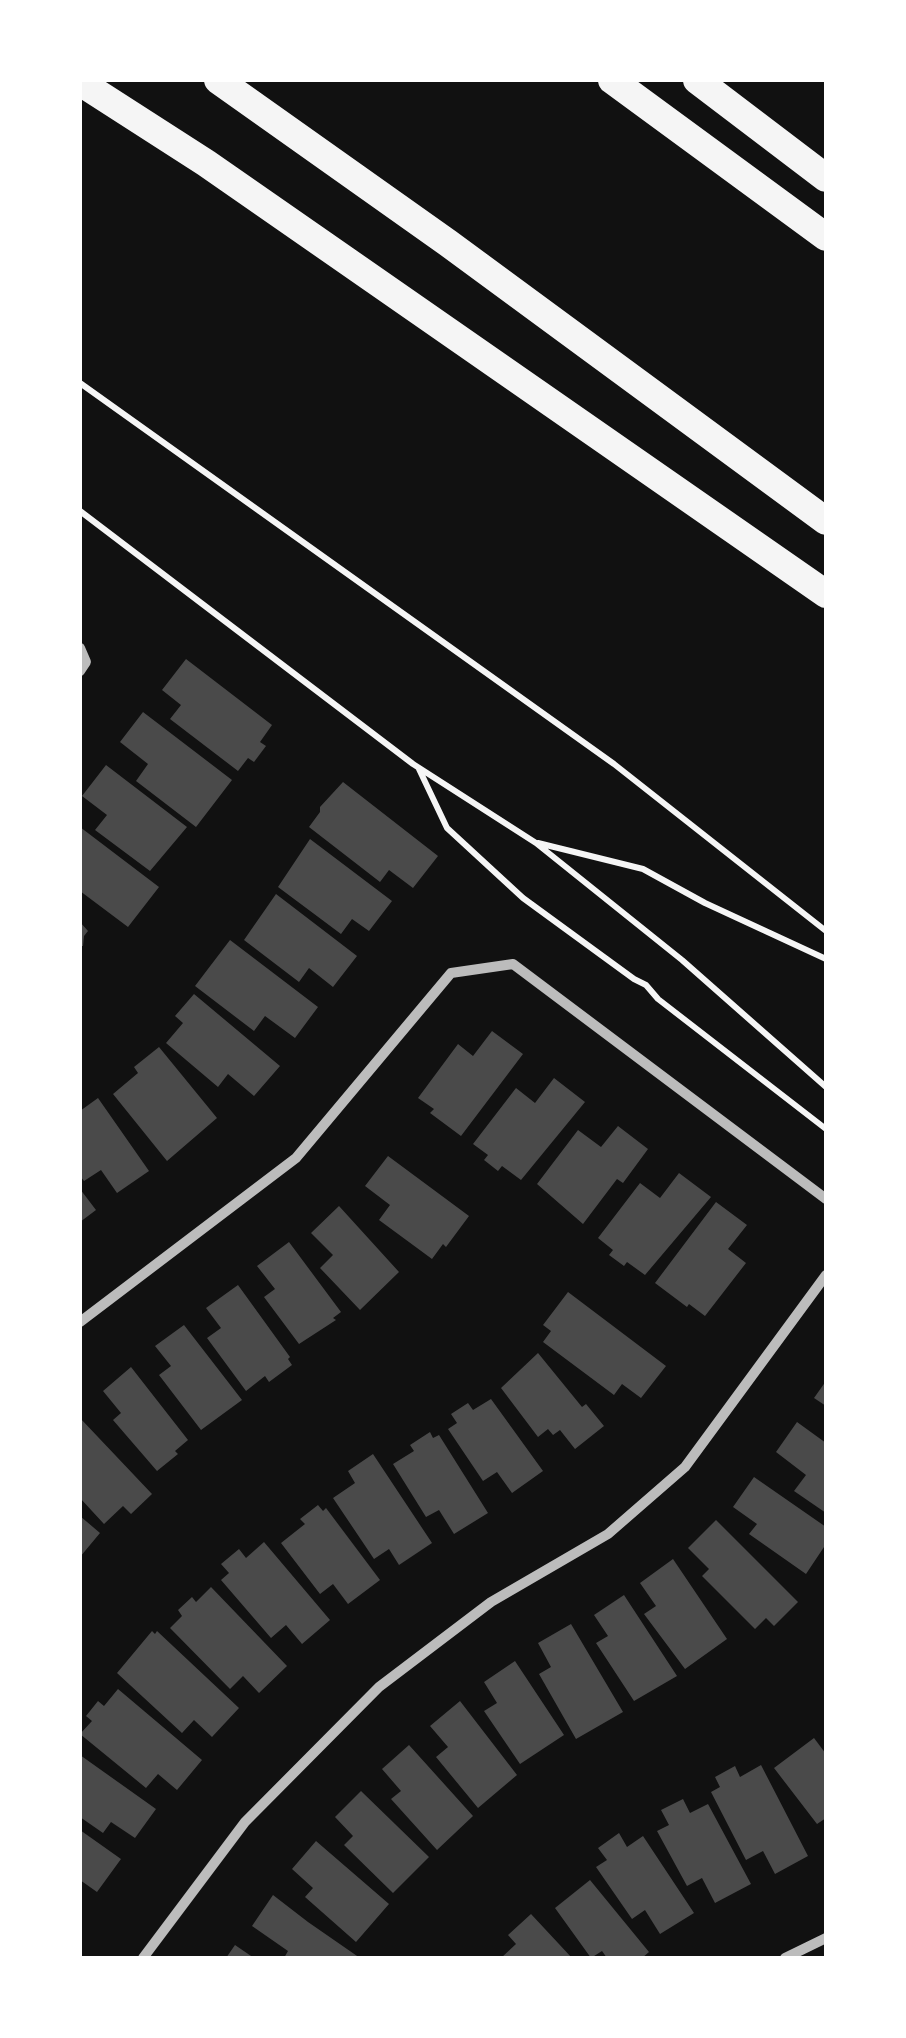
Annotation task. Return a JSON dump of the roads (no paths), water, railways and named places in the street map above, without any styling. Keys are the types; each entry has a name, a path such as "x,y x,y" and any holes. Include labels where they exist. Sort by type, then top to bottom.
{"highway":[{"path":"218,80 448,243 826,521"},
{"path":"612,80 826,238"},
{"path":"697,80 826,178"},
{"path":"80,82 206,163 826,594"}],"street":[{"path":"80,648 86,662 80,671"},
{"path":"80,1322 296,1158 451,973 512,964 826,1199"},
{"path":"143,1958 245,1822 379,1687 491,1602 608,1534 685,1468 826,1275"},
{"path":"785,1958 826,1938"}]}
